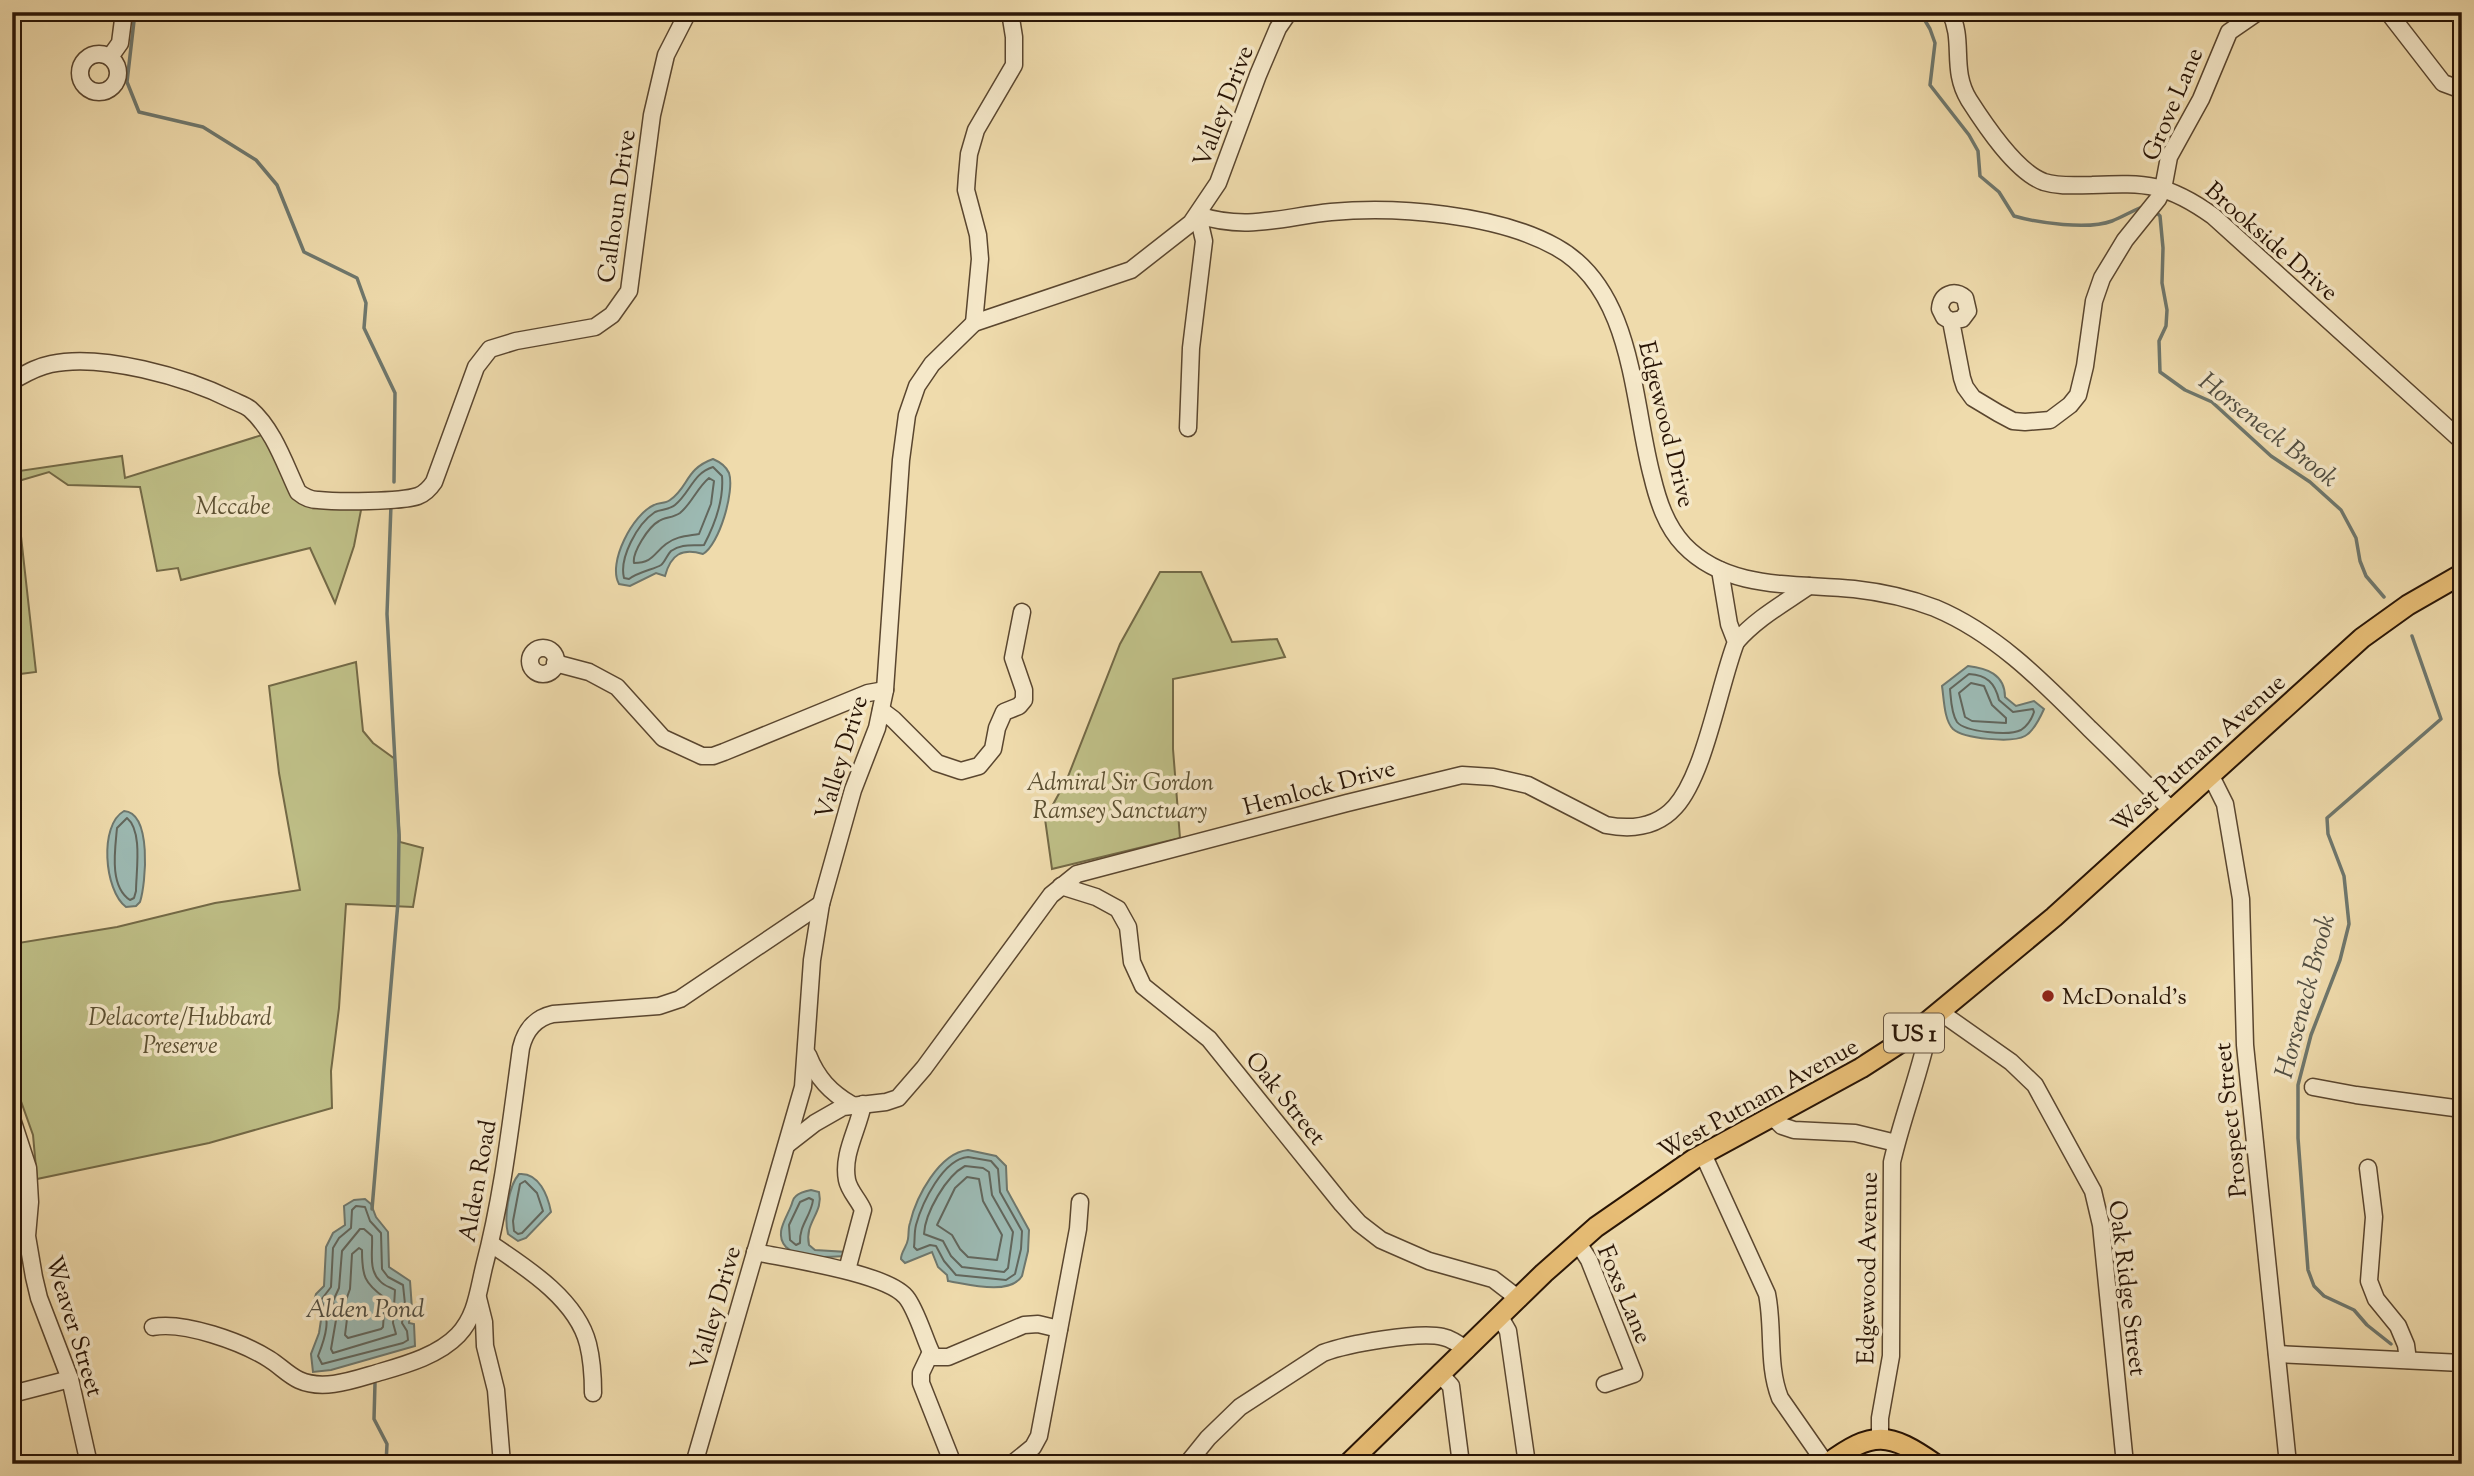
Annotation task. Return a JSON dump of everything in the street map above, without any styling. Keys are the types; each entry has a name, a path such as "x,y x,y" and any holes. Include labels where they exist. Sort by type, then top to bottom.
{"main road":[{"name":"West Putnam Avenue","path":"1353,1462 1500,1317 1615,1212 1703,1154 1876,1059 1935,1016 2054,916 2370,633 2408,606 2462,574"},
{"path":"1827,1464 1850,1448 1880,1438 1899,1441 1935,1464"}],"street":[{"path":"110,57 120,43 124,12"},
{"name":"Calhoun Drive","path":"12,381 33,369 52,363 70,362 106,363 178,379 205,387 249,408 267,429 298,492 304,497 327,500 392,499 421,495 434,482 463,397 485,354 499,345 595,327 612,316 629,292 654,104 671,41 688,12"},
{"path":"974,324 980,259 978,235 966,190 969,155 976,130 1014,65 1014,37 1010,12"},
{"name":"Valley Drive","path":"694,1464 803,1087 812,960 821,904 853,790 877,728 886,690 901,460 907,415 917,386 933,364 974,324 1131,270 1183,232 1198,215 1218,183 1258,75 1278,28 1289,12"},
{"name":"Brookside Drive","path":"1950,12 1956,31 1960,83 1996,137 2022,167 2043,181 2058,184 2136,184 2161,194 2190,200 2213,216 2462,441"},
{"name":"Grove Lane","path":"2161,194 2169,157 2201,99 2222,45 2229,32 2258,12"},
{"path":"2388,12 2443,83 2462,90"},
{"path":"1951,321 1962,378 1973,398 2013,421 2050,420 2078,395 2094,301 2102,278 2125,240 2161,194"},
{"name":"Edgewood Drive","path":"1198,215 1218,222 1250,224 1329,212 1383,209 1410,211 1456,217 1517,232 1537,238 1569,255 1604,292 1618,324 1649,464 1662,509 1682,543 1704,562 1748,579 1874,592 1906,599 1933,607 1983,634 2043,682 2172,811"},
{"path":"1188,428 1191,348 1204,241 1198,215"},
{"path":"1720,570 1729,624 1736,642"},
{"name":"Hemlock Drive","path":"788,1144 815,1124 857,1104 886,1102 898,1098 924,1069 1051,895 1077,874 1462,775 1493,777 1528,785 1606,825 1632,828 1661,818 1675,807 1692,779 1736,642 1770,611 1809,586"},
{"path":"881,710 937,763 961,771 979,766 993,749 997,728 1004,712 1019,706 1024,700 1024,690 1013,658 1022,612"},
{"path":"555,663 590,672 617,687 663,738 702,756 724,752 868,692 886,690"},
{"name":"Prospect Street","path":"2211,776 2225,804 2241,899 2245,1045 2288,1464"},
{"name":"Oak Street","path":"1061,886 1096,897 1118,909 1128,928 1132,962 1143,986 1209,1039 1359,1223 1381,1240 1407,1254 1493,1279 1519,1299"},
{"name":"Alden Road","path":"153,1327 167,1325 210,1334 258,1353 299,1380 309,1383 331,1384 357,1379 395,1368 438,1349 457,1335 470,1319 478,1297 491,1244 521,1048 524,1035 530,1027 545,1016 553,1014 659,1006 680,999 821,904"},
{"name":"Edgewood Avenue","path":"1880,1438 1880,1418 1891,1356 1892,1162 1935,1016"},
{"name":"Oak Ridge Street","path":"1935,1016 2011,1062 2035,1085 2093,1191 2101,1225 2125,1464"},
{"path":"807,1052 822,1083 838,1096 857,1104 860,1120 845,1159 847,1183 863,1210 847,1270"},
{"path":"2313,1087 2356,1096 2462,1109"},
{"path":"1772,1116 1782,1126 1794,1130 1855,1133 1896,1143"},
{"name":"Weaver Street","path":"12,1119 28,1168 30,1202 20,1237 39,1298 70,1379 89,1464"},
{"path":"1703,1154 1768,1294 1776,1386 1780,1398 1827,1464"},
{"path":"2368,1168 2374,1217 2368,1281 2376,1299 2398,1326 2406,1345 2408,1360"},
{"path":"1012,1464 1033,1447 1039,1436 1078,1229 1080,1202"},
{"name":"Foxs Lane","path":"1578,1243 1589,1260 1634,1374 1605,1384"},
{"path":"491,1244 555,1293 572,1311 588,1342 593,1393"},
{"path":"755,1252 847,1270 896,1289 907,1298 930,1354 936,1357 948,1357 1024,1325 1038,1324 1059,1329"},
{"path":"478,1297 484,1322 485,1346 496,1390 502,1464"},
{"path":"1500,1317 1508,1331 1527,1464"},
{"path":"1187,1464 1208,1438 1240,1407 1323,1353 1337,1348 1424,1335 1452,1339 1467,1350"},
{"path":"930,1354 921,1373 921,1383 953,1464"},
{"path":"2277,1354 2462,1363"},
{"path":"1440,1375 1451,1386 1461,1464"},
{"path":"12,1394 70,1379"}],"green space":[{"name":"Mccabe","path":"265,434 291,485 362,505 354,546 335,603 310,548 181,580 178,568 157,571 140,487 68,485 49,472 15,482 36,672 12,675 12,472 122,456 125,478"},
{"name":"Admiral Sir Gordon Ramsey Sanctuary","path":"1160,572 1201,572 1232,642 1277,639 1285,657 1173,679 1173,749 1180,838 1052,869 1045,819 1067,779 1120,644"},
{"name":"Delacorte/Hubbard Preserve","path":"356,662 363,731 373,743 395,759 400,842 423,848 413,907 346,904 339,1008 331,1071 332,1108 209,1143 37,1179 33,1135 12,1076 12,944 117,927 215,903 300,890 279,773 269,686"}],"water":[{"path":"713,459 729,473 730,492 720,529 709,549 703,554 678,554 665,576 656,573 630,586 619,584 616,564 619,552 638,518 654,505 670,500 697,468"},
{"path":"1968,666 1981,668 1998,678 2005,697 2016,706 2034,701 2044,709 2028,734 2019,738 1988,739 1953,729 1946,715 1942,686"},
{"path":"124,811 133,815 139,823 145,850 140,902 136,906 126,907 113,887 107,858 111,830 116,818"},
{"path":"968,1150 996,1156 1006,1166 1007,1190 1029,1230 1028,1251 1022,1276 1008,1286 988,1287 948,1281 932,1252 905,1263 901,1259 913,1213 923,1189 948,1159"},
{"path":"519,1174 526,1174 537,1181 545,1192 551,1212 526,1238 518,1241 508,1234 506,1220 510,1194"},
{"path":"811,1190 819,1192 820,1199 809,1230 809,1245 815,1250 847,1252 845,1256 806,1256 792,1251 783,1242 782,1226 794,1198"},
{"name":"Alden Pond","path":"365,1199 388,1232 389,1267 410,1281 412,1309 409,1323 414,1324 415,1346 331,1370 313,1372 311,1354 321,1320 314,1301 316,1294 324,1286 326,1247 333,1233 345,1225 344,1206 354,1200"}],"waterway":[{"name":"Horseneck Brook","path":"1920,12 1935,43 1930,85 1969,135 1978,151 1980,176 1999,192 2014,216 2049,223 2090,225 2112,221 2142,207"},
{"path":"134,21 127,82 139,112 203,127 256,160 277,185 304,252 357,278 366,303 364,328 395,393 394,482"},
{"name":"Horseneck Brook","path":"2156,212 2160,216 2162,283 2167,310 2166,326 2159,341 2160,372 2185,390 2212,402 2271,456 2310,482 2341,510 2356,538 2366,576 2384,597"},
{"path":"372,1209 398,902 399,835 387,614 391,505"},
{"name":"Horseneck Brook","path":"2391,1344 2367,1325 2354,1310 2324,1296 2314,1286 2308,1270 2298,1138 2298,1085 2311,1035 2340,960 2349,924 2344,876 2328,834 2327,818 2441,719 2412,636"},
{"path":"375,1383 374,1419 387,1444 386,1464"}],"place":[{"name":"McDonald's","path":"2048,996"}]}
